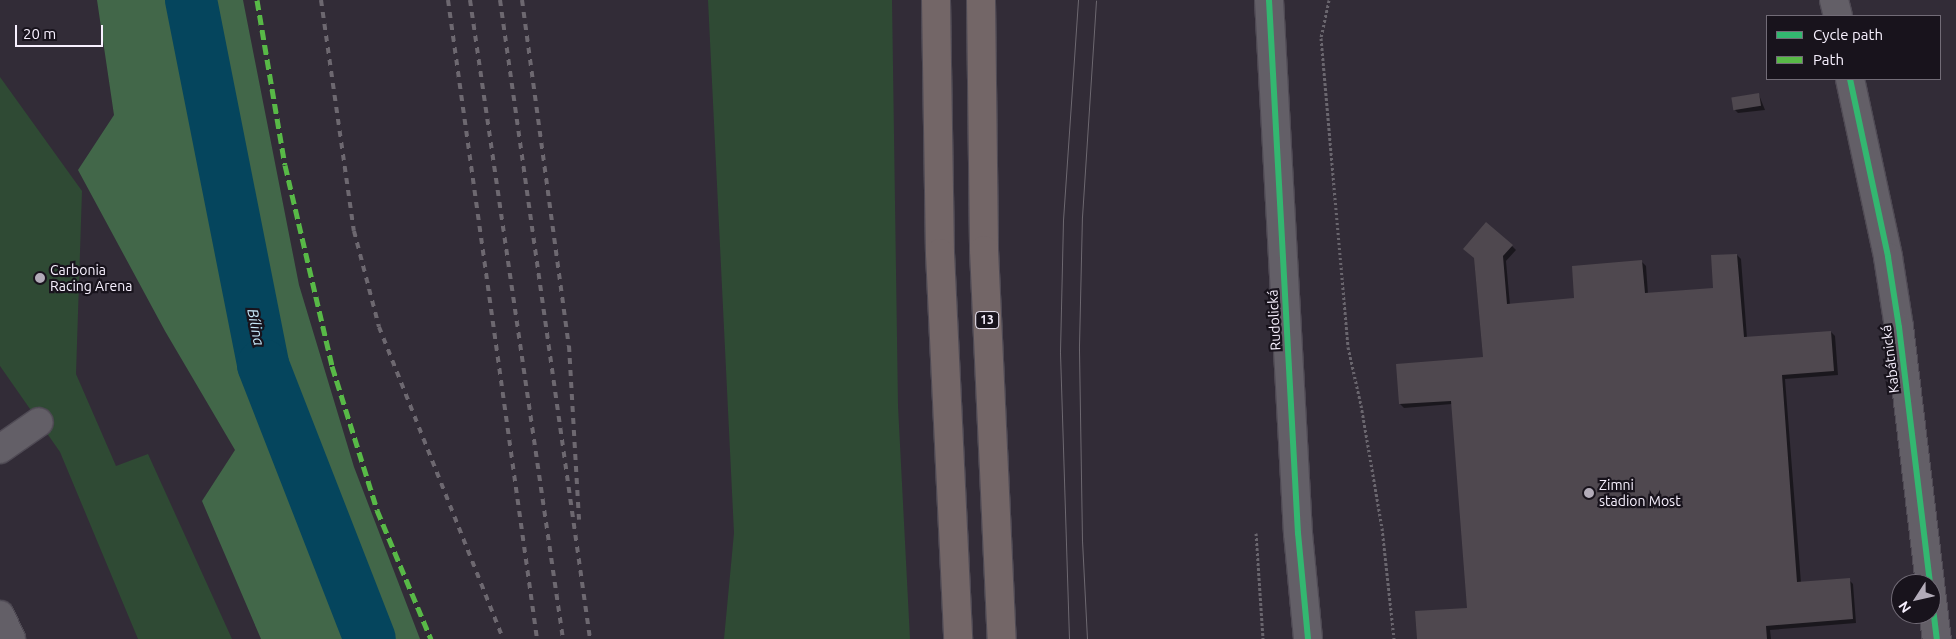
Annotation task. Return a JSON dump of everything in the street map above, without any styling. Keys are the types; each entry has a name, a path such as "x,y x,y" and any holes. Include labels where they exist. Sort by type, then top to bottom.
{"highway":[{"path":"936,0 940,253 958,639"},
{"name":"13","path":"981,0 984,250 1002,639"}],"street":[{"name":"Rudolická","path":"1269,0 1298,533 1308,639"},
{"path":"1834,0 1838,15"},
{"name":"Kabátnická","path":"1850,80 1888,257 1899,327 1937,639"},
{"path":"0,449 39,422"},
{"path":"0,615 11,639"}],"path":[{"path":"1329,0 1321,38 1348,348 1361,404 1382,528 1394,639"},
{"path":"1256,533 1262,639"}],"green space":[{"path":"97,0 243,0 299,285 354,467 420,639 261,639 202,501 235,450 165,331 78,170 114,115"},
{"path":"708,0 892,0 898,406 910,639 724,639 734,533"},
{"name":"Carbonia Racing Arena","path":"0,77 82,191 76,374 116,466 148,454 232,639 138,639 60,452 0,366"}],"building":[{"path":"1759,93 1761,106 1733,110 1731,97"},
{"path":"1486,222 1513,245 1503,256 1507,304 1574,298 1572,266 1642,260 1645,293 1713,288 1711,255 1737,254 1744,337 1831,331 1834,371 1782,375 1797,582 1850,578 1853,619 1766,626 1767,639 1417,639 1415,611 1467,608 1451,401 1399,404 1396,364 1483,357 1474,258 1463,249"}],"waterway":[{"name":"Bílina","path":"191,0 263,365 370,639"}],"tram line":[{"path":"1069,639 1060,352 1063,220 1078,0"},
{"path":"1087,639 1082,541 1079,346 1082,217 1096,0"}],"railway":[{"path":"321,0 354,231 379,327 503,639"},
{"path":"448,0 537,639"},
{"path":"470,0 563,639"},
{"path":"500,0 590,639"},
{"path":"522,0 569,346 579,520"}],"marked path":[{"path":"257,0 285,165 332,366 377,510 431,639"}],"cycle path":[{"path":"1269,0 1298,533 1308,639"},
{"path":"1850,80 1888,257 1899,327 1937,639"}],"place":[{"name":"Carbonia Racing Arena","path":"40,278"},
{"name":"Zimni stadion Most","path":"1589,493"}]}
